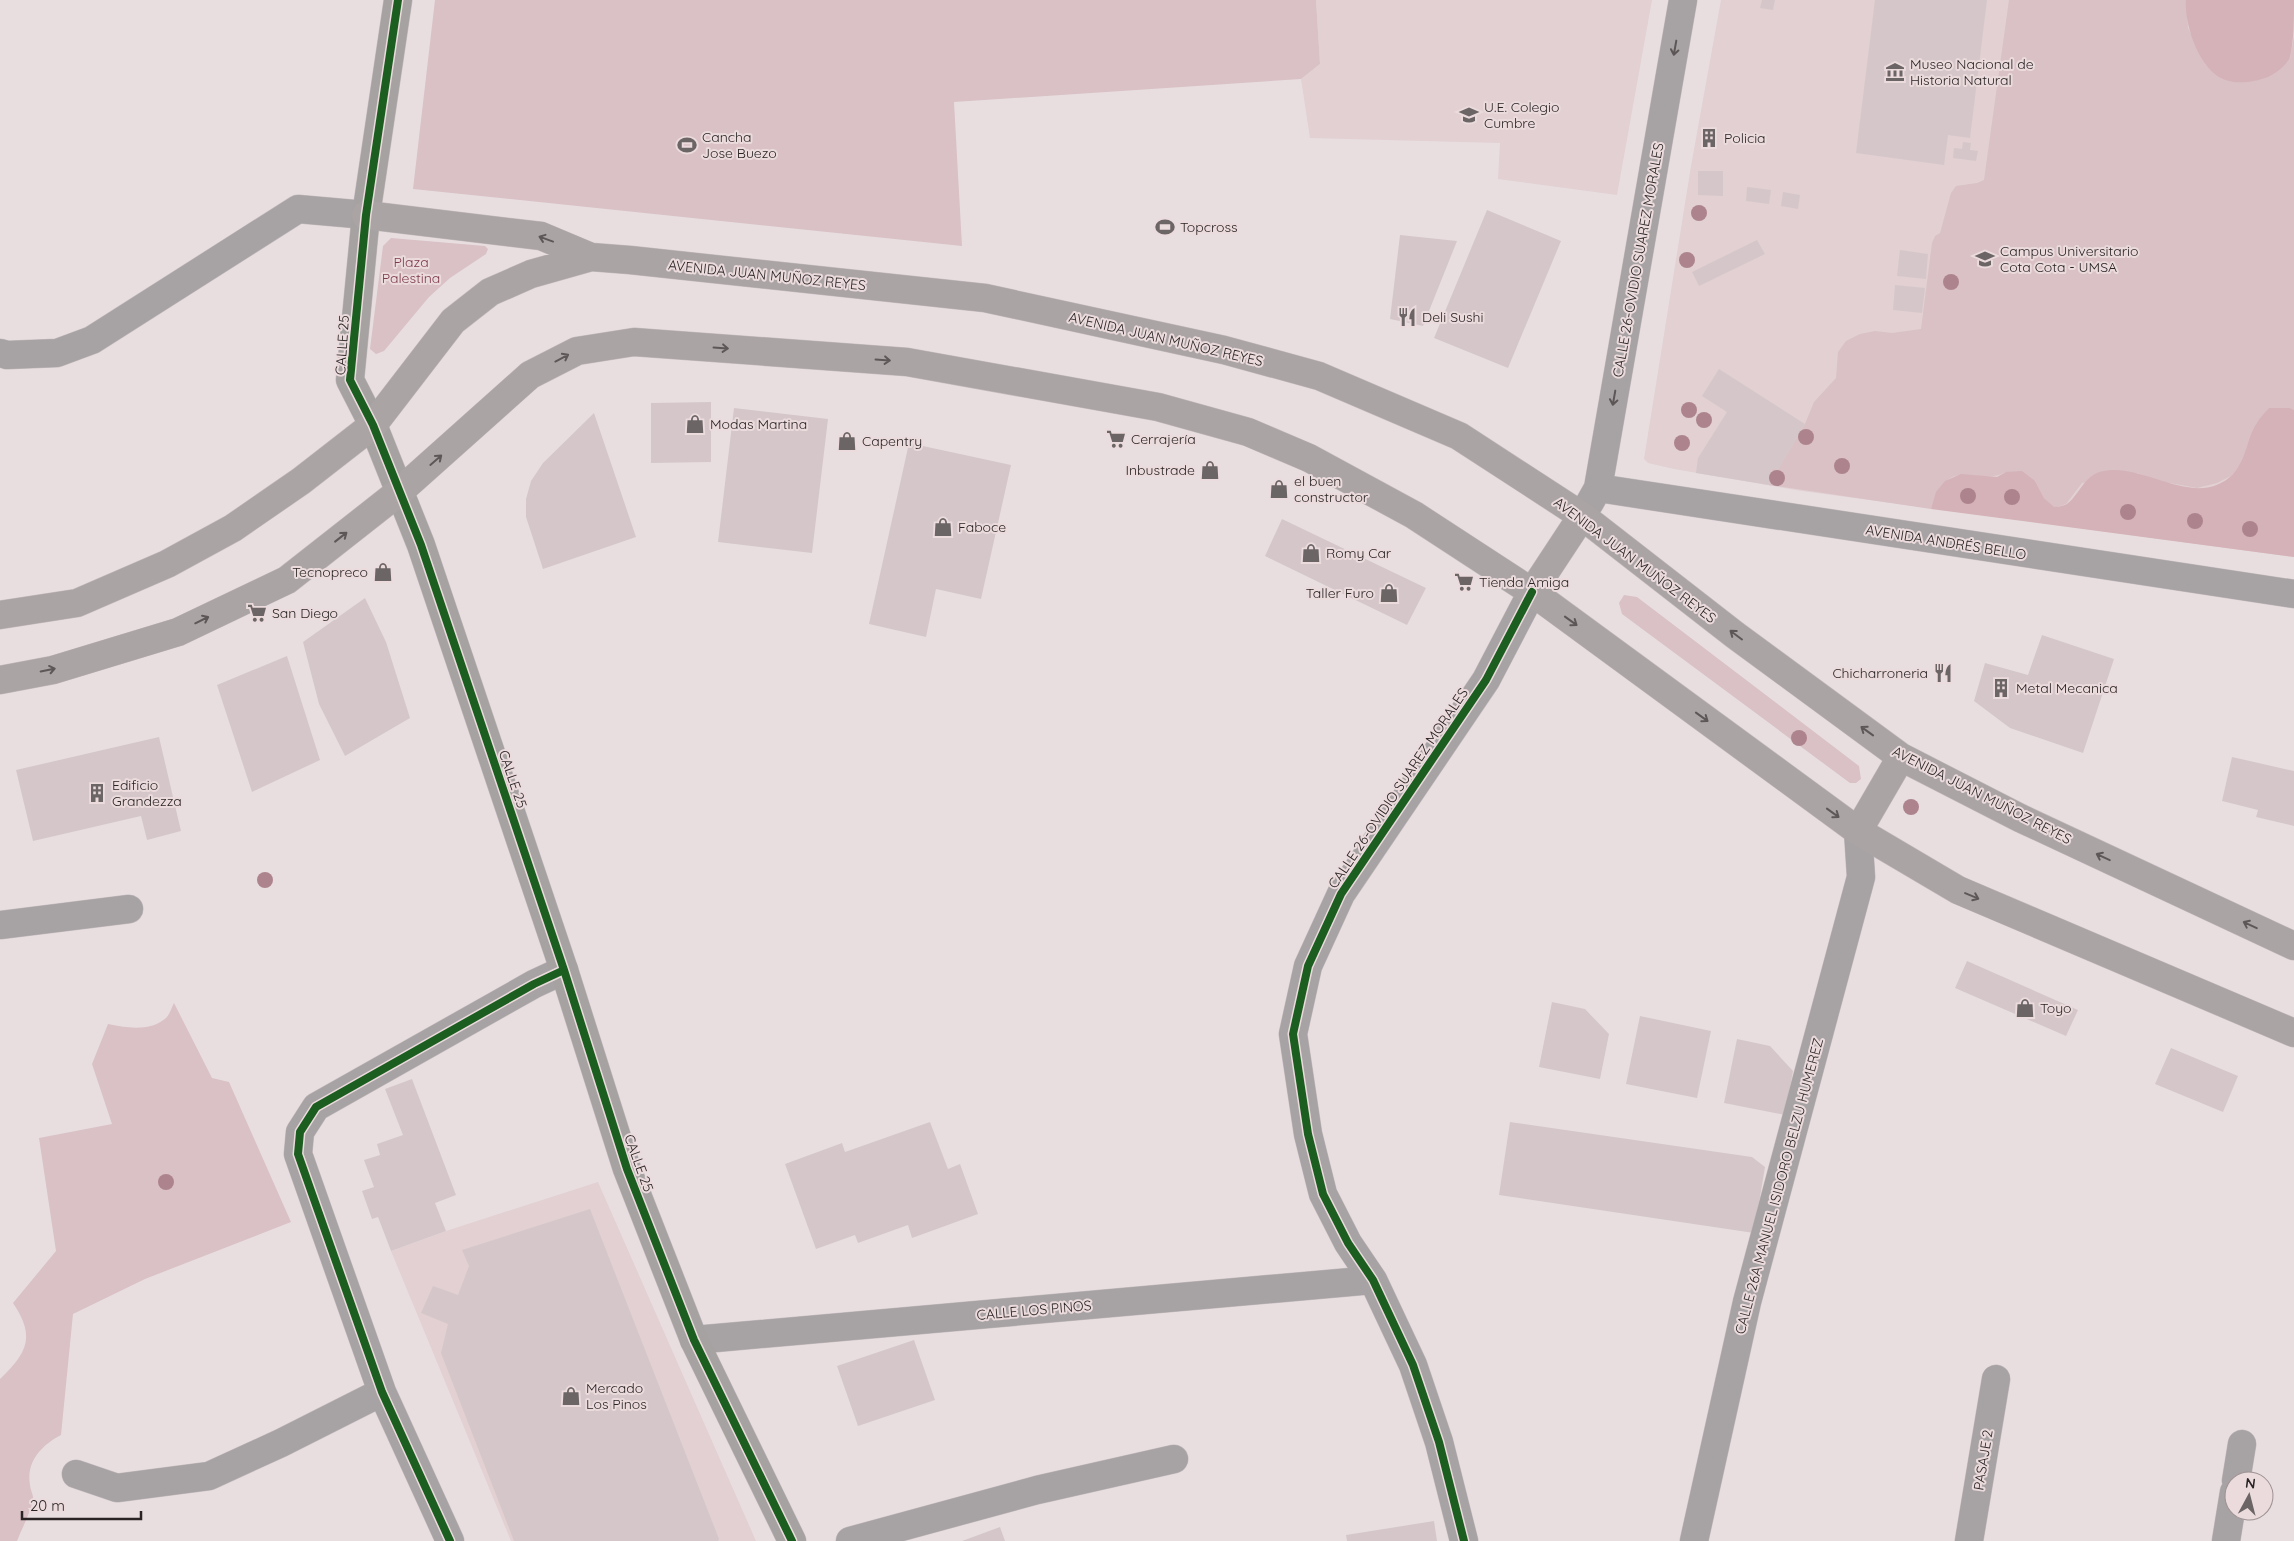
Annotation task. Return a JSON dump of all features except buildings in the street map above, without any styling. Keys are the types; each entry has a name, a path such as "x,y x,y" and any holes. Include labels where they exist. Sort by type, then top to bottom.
{"main road":[{"path":"366,214 541,236 590,257"},
{"name":"AVENIDA JUAN MUÑOZ REYES","path":"0,615 77,603 167,564 233,528 302,481 373,424 453,321 490,292 531,274 590,257 984,298 1224,350 1319,376 1459,436 1582,516 1735,635 1901,757 2020,818 2294,946"},
{"path":"0,680 53,670 178,632 287,580 399,492 530,375 576,351 634,342 907,362 1158,407 1248,432 1309,458 1414,515 1532,592 1858,831 1958,890 2294,1033"},
{"path":"1532,592 1582,516"},
{"path":"1858,831 1901,757"}],"street":[{"name":"CALLE 25","path":"398,0 366,214 350,380 373,424 421,545 564,970 627,1169 694,1340 792,1541"},
{"name":"CALLE 26-OVIDIO SUAREZ MORALES","path":"1582,516 1598,488 1683,0"},
{"path":"0,353 7,355 58,354 92,340 298,209 366,214"},
{"name":"AVENIDA ANDRÉS BELLO","path":"1598,488 2294,594"},
{"name":"CALLE 26-OVIDIO SUAREZ MORALES","path":"1464,1541 1439,1442 1413,1364 1373,1280 1348,1243 1323,1194 1308,1134 1293,1034 1308,966 1341,894 1486,680 1532,592"},
{"name":"CALLE 26A MANUEL ISIDORO BELZU HUMEREZ","path":"1694,1541 1747,1302 1861,877 1858,831"},
{"path":"0,925 129,909"},
{"path":"450,1541 382,1392 298,1154 300,1132 316,1107 534,984 564,970"},
{"name":"CALLE LOS PINOS","path":"694,1340 1373,1280"},
{"name":"PASAJE 2","path":"1969,1541 1996,1379"},
{"path":"76,1474 117,1488 209,1476 281,1443 382,1392"},
{"path":"2238,1471 2242,1444"},
{"path":"850,1541 1037,1490 1174,1459"},
{"path":"2226,1541 2229,1521"}],"shaded area":[{"name":"U.E. Colegio Cumbre","path":"1316,0 1652,0 1617,195 1498,179 1500,143 1310,138 1301,79 1320,64"},
{"name":"Campus Universitario Cota Cota - UMSA","path":"1721,0 2294,0 2294,557 1802,491 1648,463 1644,459 1691,166"},
{"path":"2186,0 2294,0 2293,36 2290,57 2284,66 2271,76 2263,79 2240,82 2223,79 2214,74 2200,56 2190,33"},
{"path":"2269,408 2290,408 2294,410 2294,557 1931,509 1936,492 1945,481 1961,474 1997,477 2006,472 2022,471 2035,481 2044,498 2054,507 2070,502 2086,481 2097,473 2104,471 2120,470 2136,473 2187,487 2203,488 2219,484 2238,468 2253,429"},
{"name":"Mercado Los Pinos","path":"598,1182 756,1541 511,1541 391,1251 446,1231"}],"green space":[{"name":"Cancha Jose Buezo","path":"435,0 1316,0 1320,64 1301,79 954,102 962,246 413,189"},
{"path":"2009,0 2186,0 2188,28 2206,65 2290,58 2294,37 2294,410 2290,408 2249,446 2242,463 2231,476 2217,483 2197,488 2159,481 2137,473 2082,483 2066,504 2054,508 2044,498 2035,481 2006,472 1983,477 1963,475 1955,476 1946,481 1931,509 1769,485 1772,469 1778,469 1805,424 1814,402 1836,378 1838,352 1846,341 1860,334 1875,331 1892,333 1921,329 1932,243 1935,236 1940,233 1951,193 1956,186 1984,180"},
{"name":"Plaza Palestina","path":"391,238 485,246 488,249 486,254 450,278 429,297 384,351 376,354 370,349 383,246"},
{"path":"1624,595 1637,597 1859,766 1861,779 1856,783 1850,783 1622,614 1619,603"},
{"path":"174,1003 212,1078 229,1082 291,1222 145,1279 73,1314 61,1435 42,1449 30,1468 30,1487 33,1500 17,1541 0,1541 0,1379 17,1361 25,1344 26,1335 20,1315 13,1303 56,1251 39,1138 112,1124 92,1064 108,1024 139,1028 154,1025 167,1017"}],"cycle path":[{"path":"398,0 366,215 350,380 373,425 421,545 564,970 627,1169 694,1340 792,1541"},
{"path":"1464,1541 1439,1442 1413,1365 1373,1280 1348,1243 1323,1194 1308,1134 1293,1034 1308,966 1341,894 1486,680 1532,592"},
{"path":"450,1541 382,1392 298,1154 300,1132 316,1107 534,984 564,970"}],"place":[{"name":"Museo Nacional de Historia Natural","path":"1895,72"},
{"name":"U.E. Colegio Cumbre","path":"1469,115"},
{"name":"Policia","path":"1709,138"},
{"name":"Cancha Jose Buezo","path":"687,145"},
{"name":"Topcross","path":"1165,227"},
{"name":"Campus Universitario Cota Cota - UMSA","path":"1985,259"},
{"name":"Deli Sushi","path":"1407,317"},
{"name":"Modas Martina","path":"695,424"},
{"name":"Cerrajería","path":"1116,439"},
{"name":"Capentry","path":"847,441"},
{"name":"Inbustrade","path":"1210,470"},
{"name":"el buen constructor","path":"1279,489"},
{"name":"Faboce","path":"943,527"},
{"name":"Romy Car","path":"1311,553"},
{"name":"Tecnopreco","path":"383,572"},
{"name":"Tienda Amiga","path":"1464,582"},
{"name":"Taller Furo","path":"1389,593"},
{"name":"San Diego","path":"257,613"},
{"name":"Chicharroneria","path":"1943,673"},
{"name":"Metal Mecanica","path":"2001,688"},
{"name":"Edificio Grandezza","path":"97,793"},
{"name":"Toyo","path":"2025,1008"},
{"name":"Mercado Los Pinos","path":"571,1396"}]}
